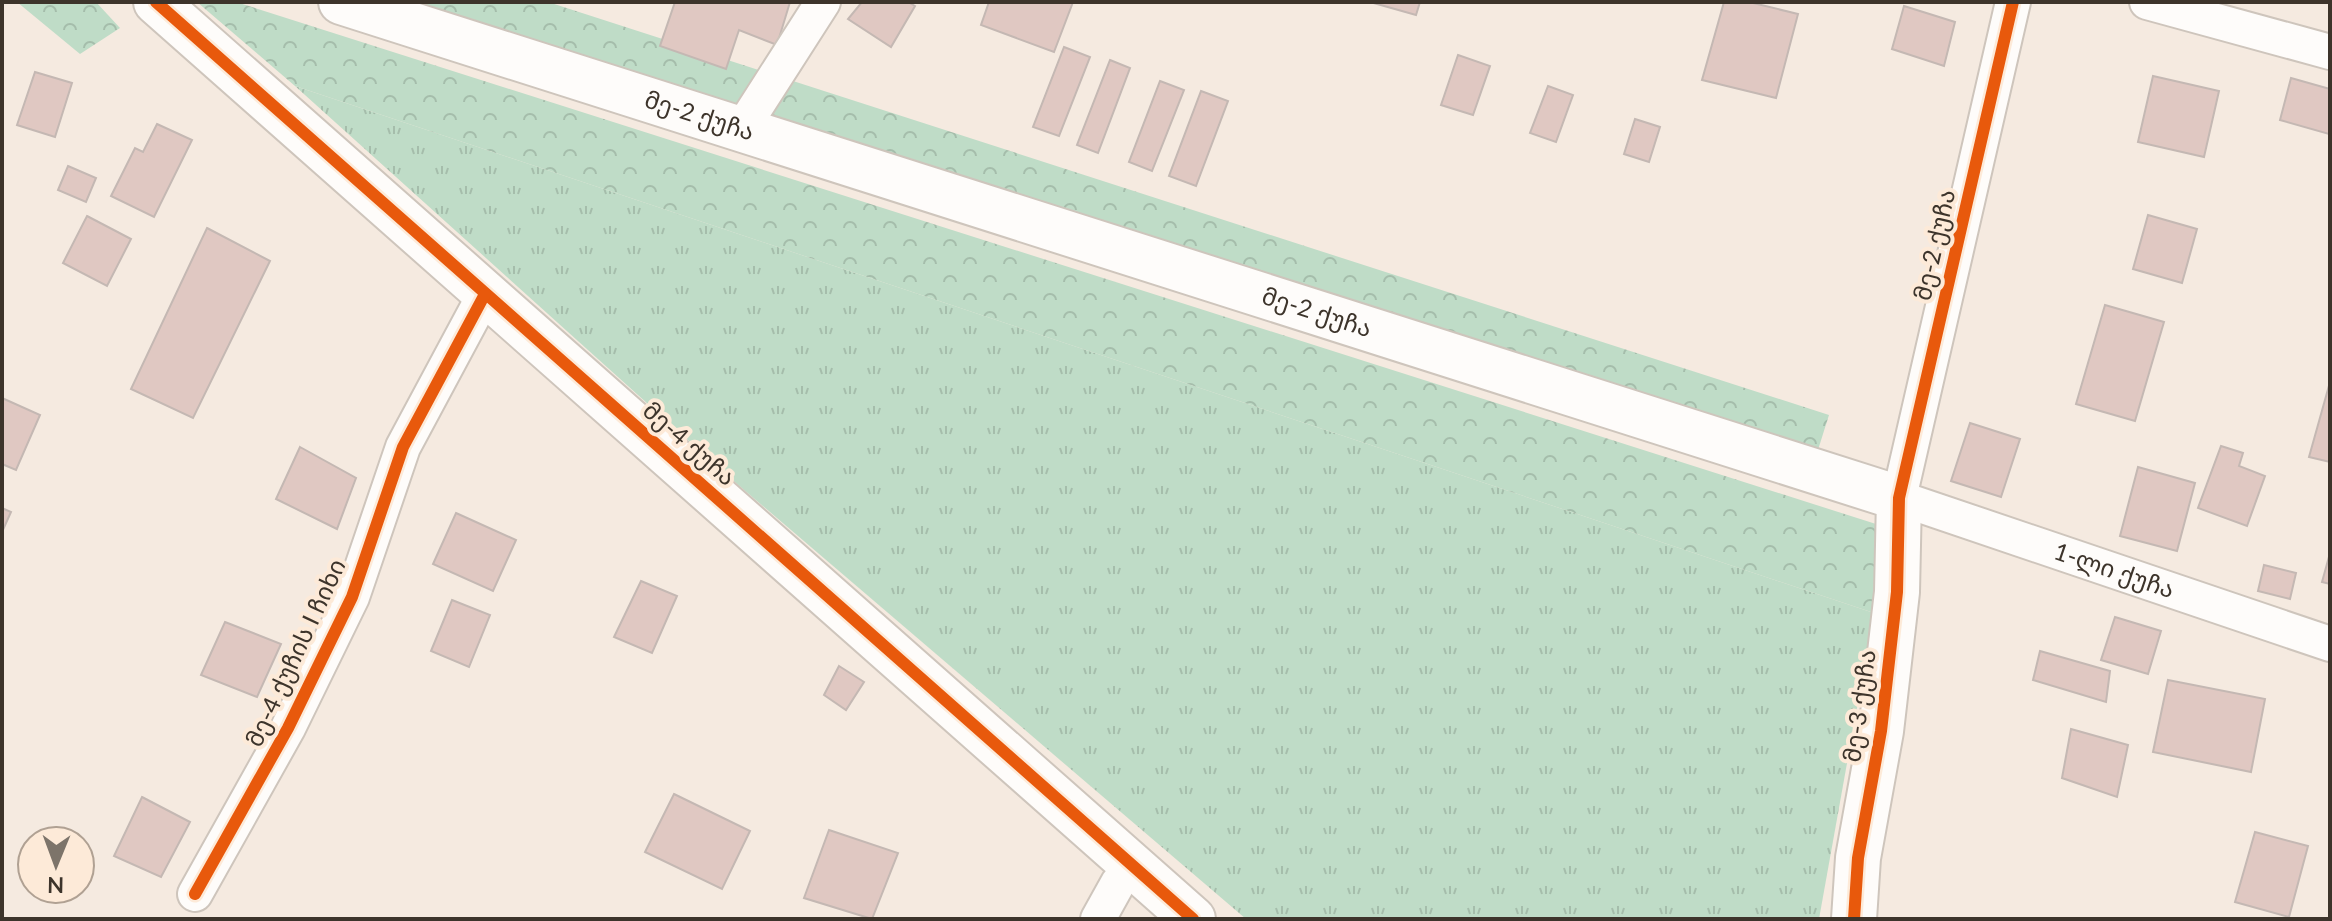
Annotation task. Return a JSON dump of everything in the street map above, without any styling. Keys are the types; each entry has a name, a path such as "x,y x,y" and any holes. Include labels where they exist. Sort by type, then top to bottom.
{"street":[{"name":"მე-4 ქუჩა","path":"156,2 1193,919"},
{"name":"მე-2 ქუჩა","path":"341,2 1899,498 2013,2"},
{"path":"741,130 823,2"},
{"path":"2147,2 2330,52"},
{"name":"მე-4 ქუჩის I ჩიხი","path":"195,894 288,728 352,597 403,447 485,294"},
{"name":"1-ლი ქუჩა","path":"1899,498 2330,644"},
{"name":"მე-3 ქუჩა","path":"1854,919 1858,858 1881,731 1895,608 1899,498"},
{"path":"1098,919 1118,883 1133,864"}],"green space":[{"path":"17,2 96,2 120,28 80,54"},
{"path":"197,2 236,2 1876,524 1874,613 295,86"},
{"path":"399,2 548,2 1829,415 1817,453"},
{"path":"295,86 1874,613 1819,919 1246,919 729,477"}],"building":[{"path":"675,2 790,2 777,45 739,30 726,69 660,46"},
{"path":"862,2 908,2 915,6 891,47 848,19"},
{"path":"989,2 1073,2 1054,52 981,25"},
{"path":"1370,2 1420,2 1416,15"},
{"path":"1724,2 1749,2 1798,14 1776,98 1702,80"},
{"path":"1904,6 1955,22 1944,66 1892,49"},
{"path":"1064,47 1090,57 1059,136 1033,127"},
{"path":"1458,55 1490,66 1473,115 1441,105"},
{"path":"1110,60 1130,68 1098,153 1077,145"},
{"path":"35,72 72,83 55,137 17,125"},
{"path":"2153,76 2219,91 2204,157 2138,142"},
{"path":"2291,78 2330,89 2329,134 2280,120"},
{"path":"1160,81 1184,90 1152,171 1129,162"},
{"path":"1548,86 1573,95 1556,142 1530,133"},
{"path":"1201,91 1228,101 1196,186 1169,176"},
{"path":"1635,119 1660,127 1649,162 1624,154"},
{"path":"157,124 192,140 154,217 111,196 135,148 143,152"},
{"path":"68,166 96,178 86,202 58,190"},
{"path":"2148,215 2197,229 2182,283 2133,269"},
{"path":"87,216 131,239 107,286 63,263"},
{"path":"207,228 270,261 193,418 131,389"},
{"path":"2105,305 2164,322 2135,421 2076,404"},
{"path":"2330,382 2330,462 2309,457"},
{"path":"2,398 40,415 16,470 2,464"},
{"path":"1970,423 2020,439 2001,497 1951,481"},
{"path":"2221,446 2243,453 2239,466 2265,476 2247,526 2198,508"},
{"path":"300,447 356,478 337,529 276,499"},
{"path":"2138,467 2195,483 2177,551 2120,536"},
{"path":"2,508 11,512 2,532"},
{"path":"456,513 516,540 493,591 433,564"},
{"path":"2330,553 2330,584 2322,582"},
{"path":"2264,565 2296,573 2290,599 2258,591"},
{"path":"641,581 677,596 652,653 614,637"},
{"path":"452,600 490,615 469,667 431,651"},
{"path":"2115,617 2161,631 2148,674 2101,660"},
{"path":"225,622 281,644 257,697 201,675"},
{"path":"2040,651 2110,671 2106,702 2033,680"},
{"path":"839,666 864,682 846,710 824,695"},
{"path":"2168,680 2265,699 2251,772 2153,752"},
{"path":"2071,729 2128,745 2117,797 2062,778"},
{"path":"674,794 750,831 722,889 645,852"},
{"path":"142,797 190,822 161,877 114,856"},
{"path":"829,830 898,853 872,919 804,898"},
{"path":"2255,832 2308,846 2289,917 2235,902"}],"cycle path":[{"path":"156,2 1193,919"},
{"path":"1854,919 1858,858 1881,731 1897,592 1899,498 2013,2"},
{"path":"195,894 288,728 352,597 403,447 485,294"}]}
